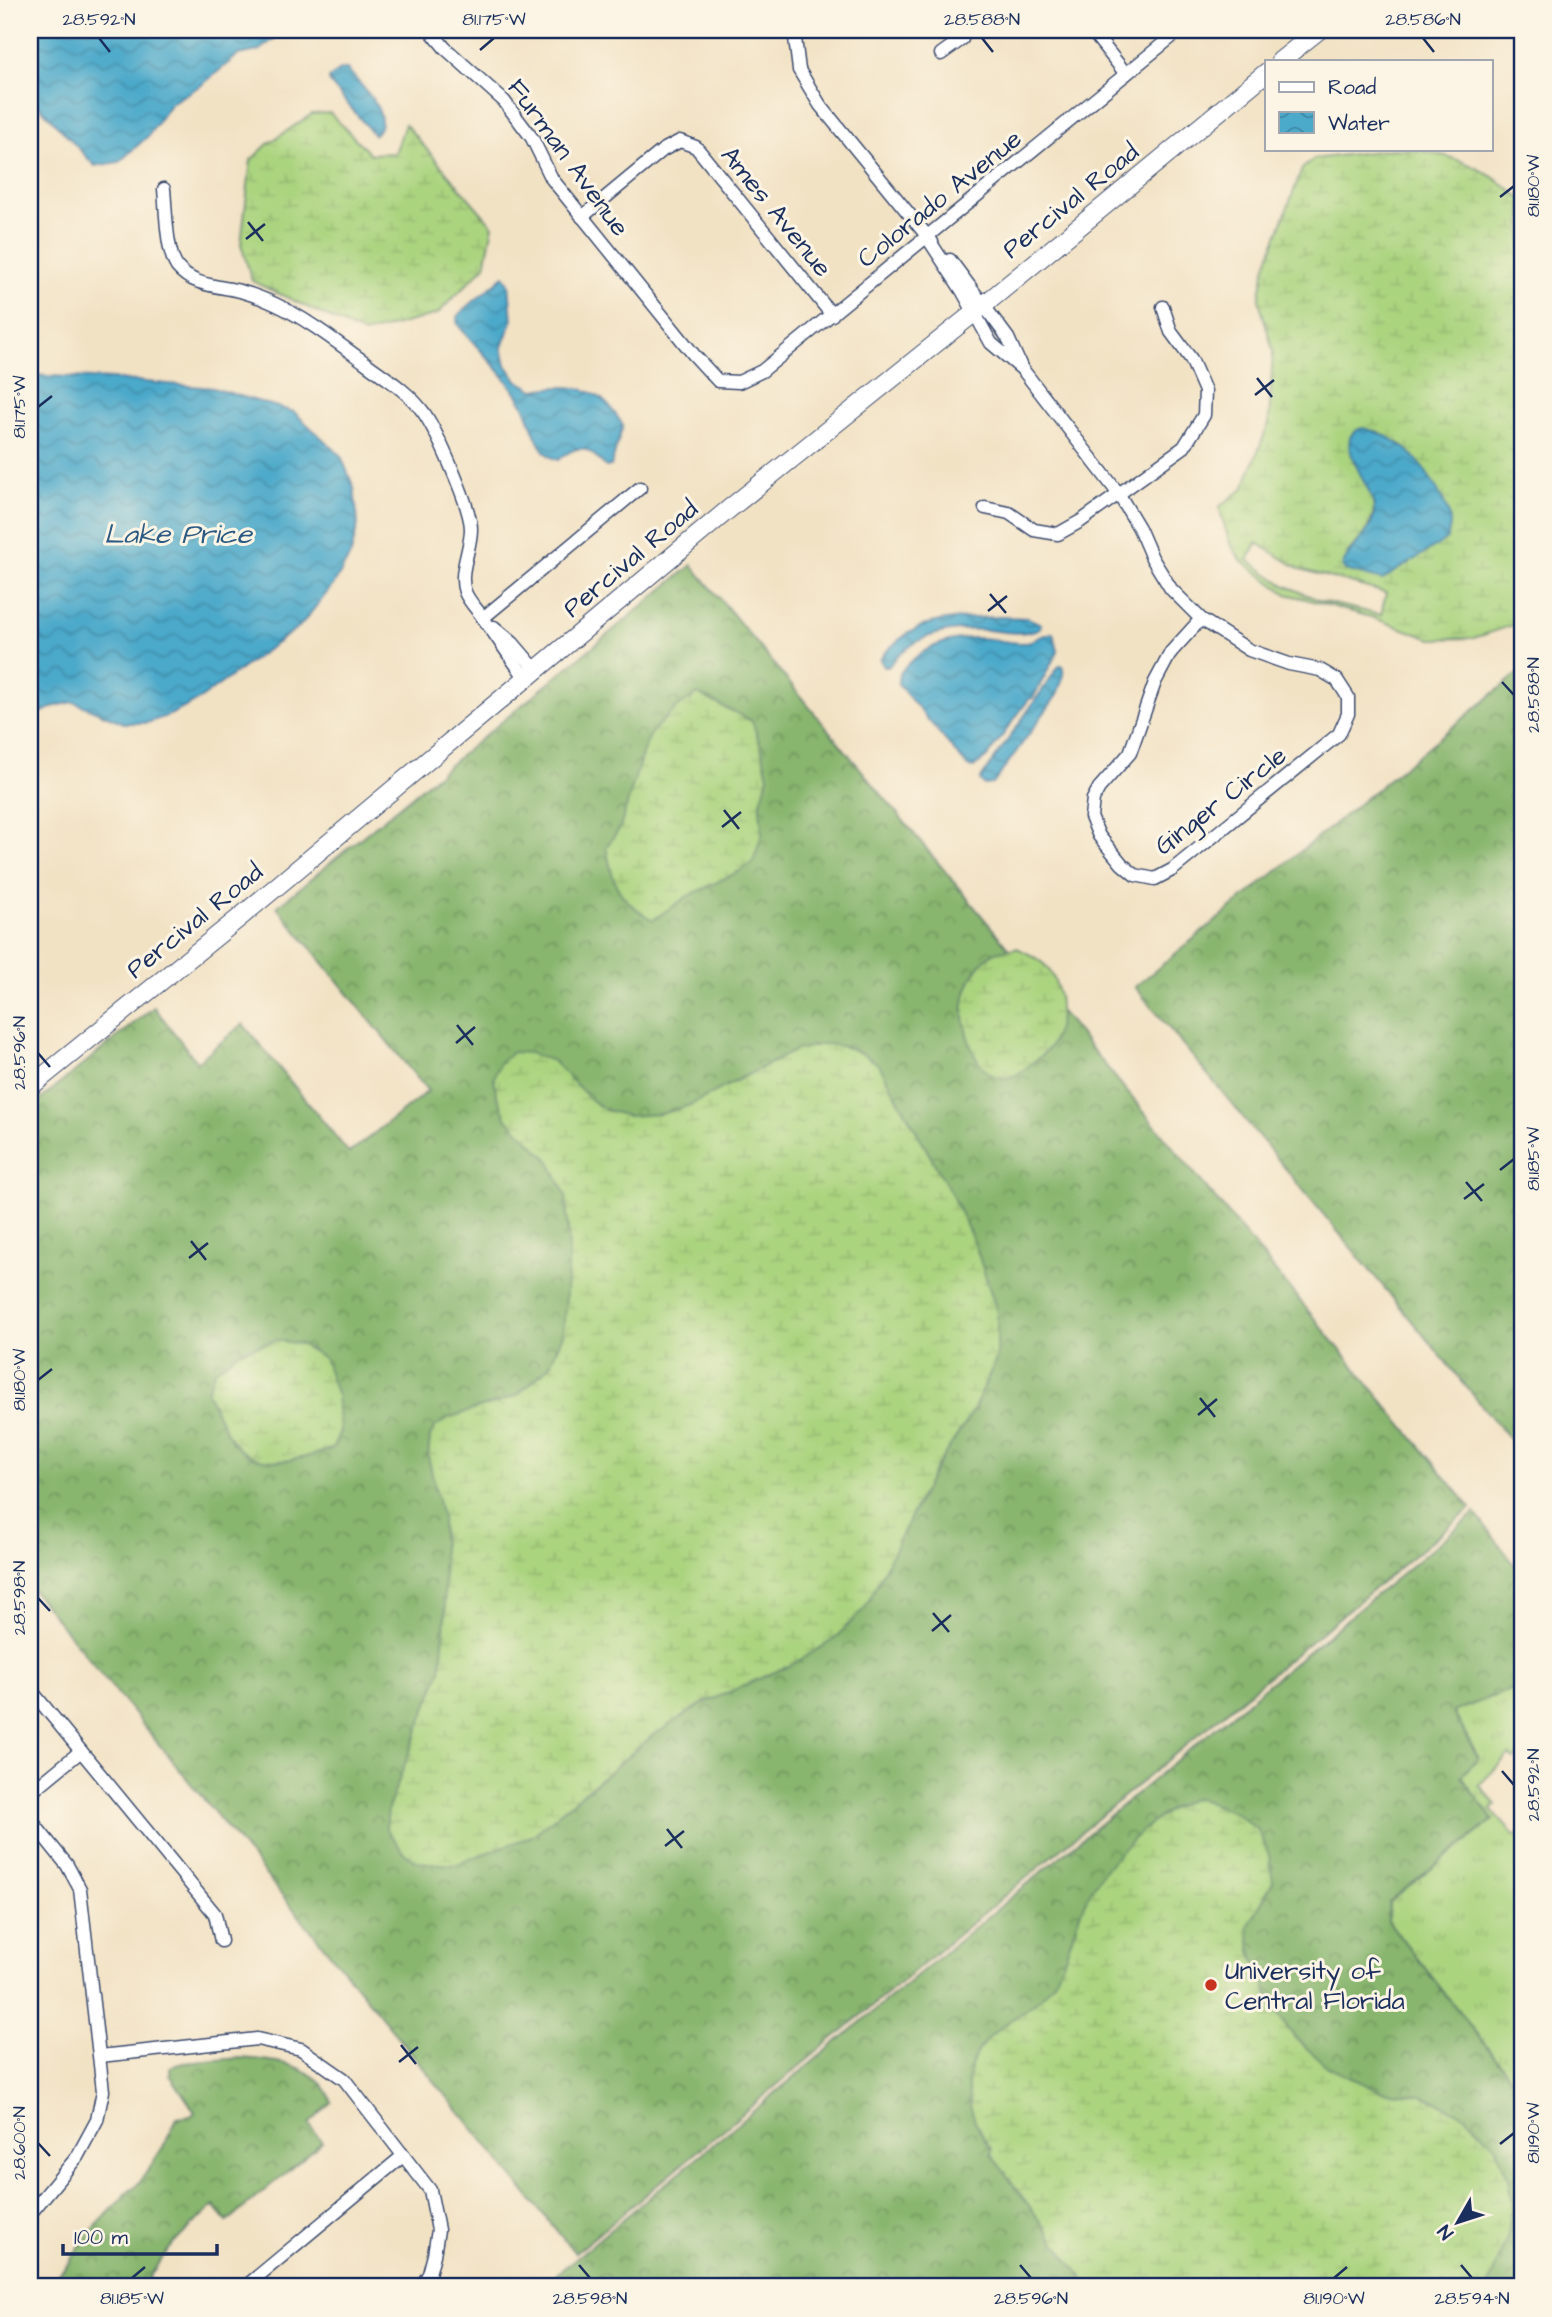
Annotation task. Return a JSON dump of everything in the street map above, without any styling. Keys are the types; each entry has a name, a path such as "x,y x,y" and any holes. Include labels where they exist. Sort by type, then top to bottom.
{"street":[{"name":"Furman Avenue","path":"430,30 445,48 504,101 532,138 552,180 718,381"},
{"path":"794,30 799,70 820,106 927,237 963,292 979,309 991,343 1023,370 1118,493 1171,589 1201,619"},
{"path":"941,54 962,39 964,30"},
{"name":"Colorado Avenue","path":"718,381 739,382 762,371 1180,30"},
{"path":"1092,31 1126,74"},
{"path":"1281,60 1314,31"},
{"name":"Percival Road","path":"30,1087 239,918 729,509 979,309 1265,74"},
{"name":"Ames Avenue","path":"582,217 663,150 680,141 696,148 832,315"},
{"path":"164,189 171,254 177,266 188,277 204,284 243,292 286,310 318,328 394,384 422,410 435,430 470,515 471,531 464,589 483,618 531,674"},
{"path":"985,508 1009,513 1034,530 1058,534 1184,447 1204,415 1205,391 1191,359 1171,332 1163,307"},
{"path":"483,618 640,488"},
{"name":"Ginger Circle","path":"1201,619 1249,650 1289,664 1320,670 1337,680 1348,697 1348,714 1339,734 1172,870 1155,879 1135,875 1099,836 1091,817 1094,799 1099,788 1130,753 1156,682 1171,652 1201,619"},
{"path":"30,1689 215,1914 221,1941"},
{"path":"30,1793 81,1751"},
{"path":"30,1819 67,1865 80,1889 103,2091 97,2120 77,2157 30,2214"},
{"path":"100,2056 257,2039 300,2049 344,2079 430,2190 438,2230 429,2274 421,2287"},
{"path":"245,2287 404,2155"}],"green space":[{"path":"330,113 370,154 395,153 405,124 493,226 485,266 437,314 364,334 252,281 241,244 251,160 269,143 312,114"},
{"path":"1384,150 1428,152 1477,168 1522,199 1522,622 1474,638 1431,639 1371,617 1287,594 1242,561 1230,544 1219,507 1243,489 1269,423 1273,351 1259,300 1265,268 1302,169 1314,159","holes":["1376,431 1404,446 1393,571 1382,580 1347,554 1368,528 1374,507 1367,485 1351,456","1257,543 1300,569 1386,593 1381,615 1321,601 1284,585 1248,560"]},
{"path":"692,565 1471,1508 575,2253 30,1587 30,1108 154,1007 197,1062 243,1024 349,1153 428,1091 277,907"},
{"path":"1522,670 1522,1454 1135,987"},
{"path":"698,694 752,721 768,777 760,806 762,834 753,862 688,896 653,920 624,898 615,882 606,847 620,828 643,751 652,731 675,709"},
{"path":"1017,948 1040,961 1051,973 1058,990 1059,1019 1055,1037 1047,1050 1019,1073 1004,1078 995,1076 980,1064 967,1035 964,1007 971,979 982,963 998,951"},
{"path":"823,1044 853,1050 879,1065 950,1191 975,1244 997,1312 997,1357 973,1411 935,1469 865,1608 833,1640 793,1664 704,1703 651,1737 532,1836 454,1865 417,1862 403,1852 386,1828 388,1809 441,1669 445,1618 442,1518 428,1456 430,1437 435,1427 448,1418 516,1396 549,1367 563,1334 569,1251 566,1196 549,1160 507,1119 496,1094 494,1077 500,1062 513,1052 530,1053 553,1061 592,1101 606,1110 628,1116 661,1114 690,1105 796,1050"},
{"path":"276,1340 300,1344 324,1358 337,1396 340,1431 333,1448 296,1459 270,1461 245,1453 235,1445 224,1428 207,1392 215,1370 241,1351"},
{"name":"University of Central Florida","path":"1475,1513 1522,1574 1522,1685 1453,1712 1478,1758 1461,1776 1493,1820 1389,1902 1388,1921 1522,2092 1522,2287 541,2287"},
{"path":"1522,1685 1522,1758 1519,1756 1514,1760 1509,1755 1479,1785 1496,1805 1491,1810 1515,1836 1522,1831 1522,2092 1388,1921 1389,1902 1493,1820 1460,1776 1478,1757 1453,1711"},
{"path":"1197,1798 1234,1812 1258,1830 1269,1855 1273,1882 1248,1927 1251,1950 1273,2006 1294,2037 1329,2068 1381,2091 1423,2095 1465,2116 1496,2146 1508,2179 1512,2204 1508,2236 1488,2287 1089,2287 991,2154 992,2149 980,2132 969,2102 968,2081 975,2055 994,2033 1031,2006 1052,1984 1058,1975 1086,1900 1118,1854 1165,1813"},
{"path":"240,2058 294,2066 317,2079 332,2102 309,2124 322,2142 227,2222 214,2206 174,2243 144,2287 46,2287 69,2263 85,2238 140,2182 163,2147 177,2118 191,2116 195,2112 170,2075 170,2067 184,2063"}],"water":[{"path":"30,30 286,30 258,51 238,55 203,84 171,103 148,136 119,162 95,166 30,96"},
{"path":"342,69 347,69 379,110 380,127 374,135 330,83 329,78"},
{"path":"504,276 509,283 512,321 502,347 506,365 517,380 534,390 571,387 589,392 608,404 623,425 611,466 606,467 589,451 583,449 573,450 558,460 551,457 540,445 517,395 458,325 459,314"},
{"name":"Lake Price","path":"30,375 213,388 294,412 341,456 354,488 358,524 351,554 334,584 300,626 197,701 172,714 147,723 124,723 74,702 55,706 30,718"},
{"path":"1363,428 1393,440 1409,451 1439,493 1450,523 1447,539 1382,580 1342,567 1374,516 1372,498 1350,451 1349,441 1353,433"},
{"path":"1028,618 1041,624 1040,628 1021,633 973,629 946,632 910,646 889,666 884,666 880,660 899,640 923,626 947,620"},
{"path":"1053,633 1058,651 1033,698 1029,699 987,757 973,768 967,766 898,684 900,674 910,662 937,645 968,638 1023,643"},
{"path":"1062,665 1064,675 1057,695 993,784 984,785 980,780"}],"place":[{"name":"University of Central Florida","path":"1211,1985"}]}
